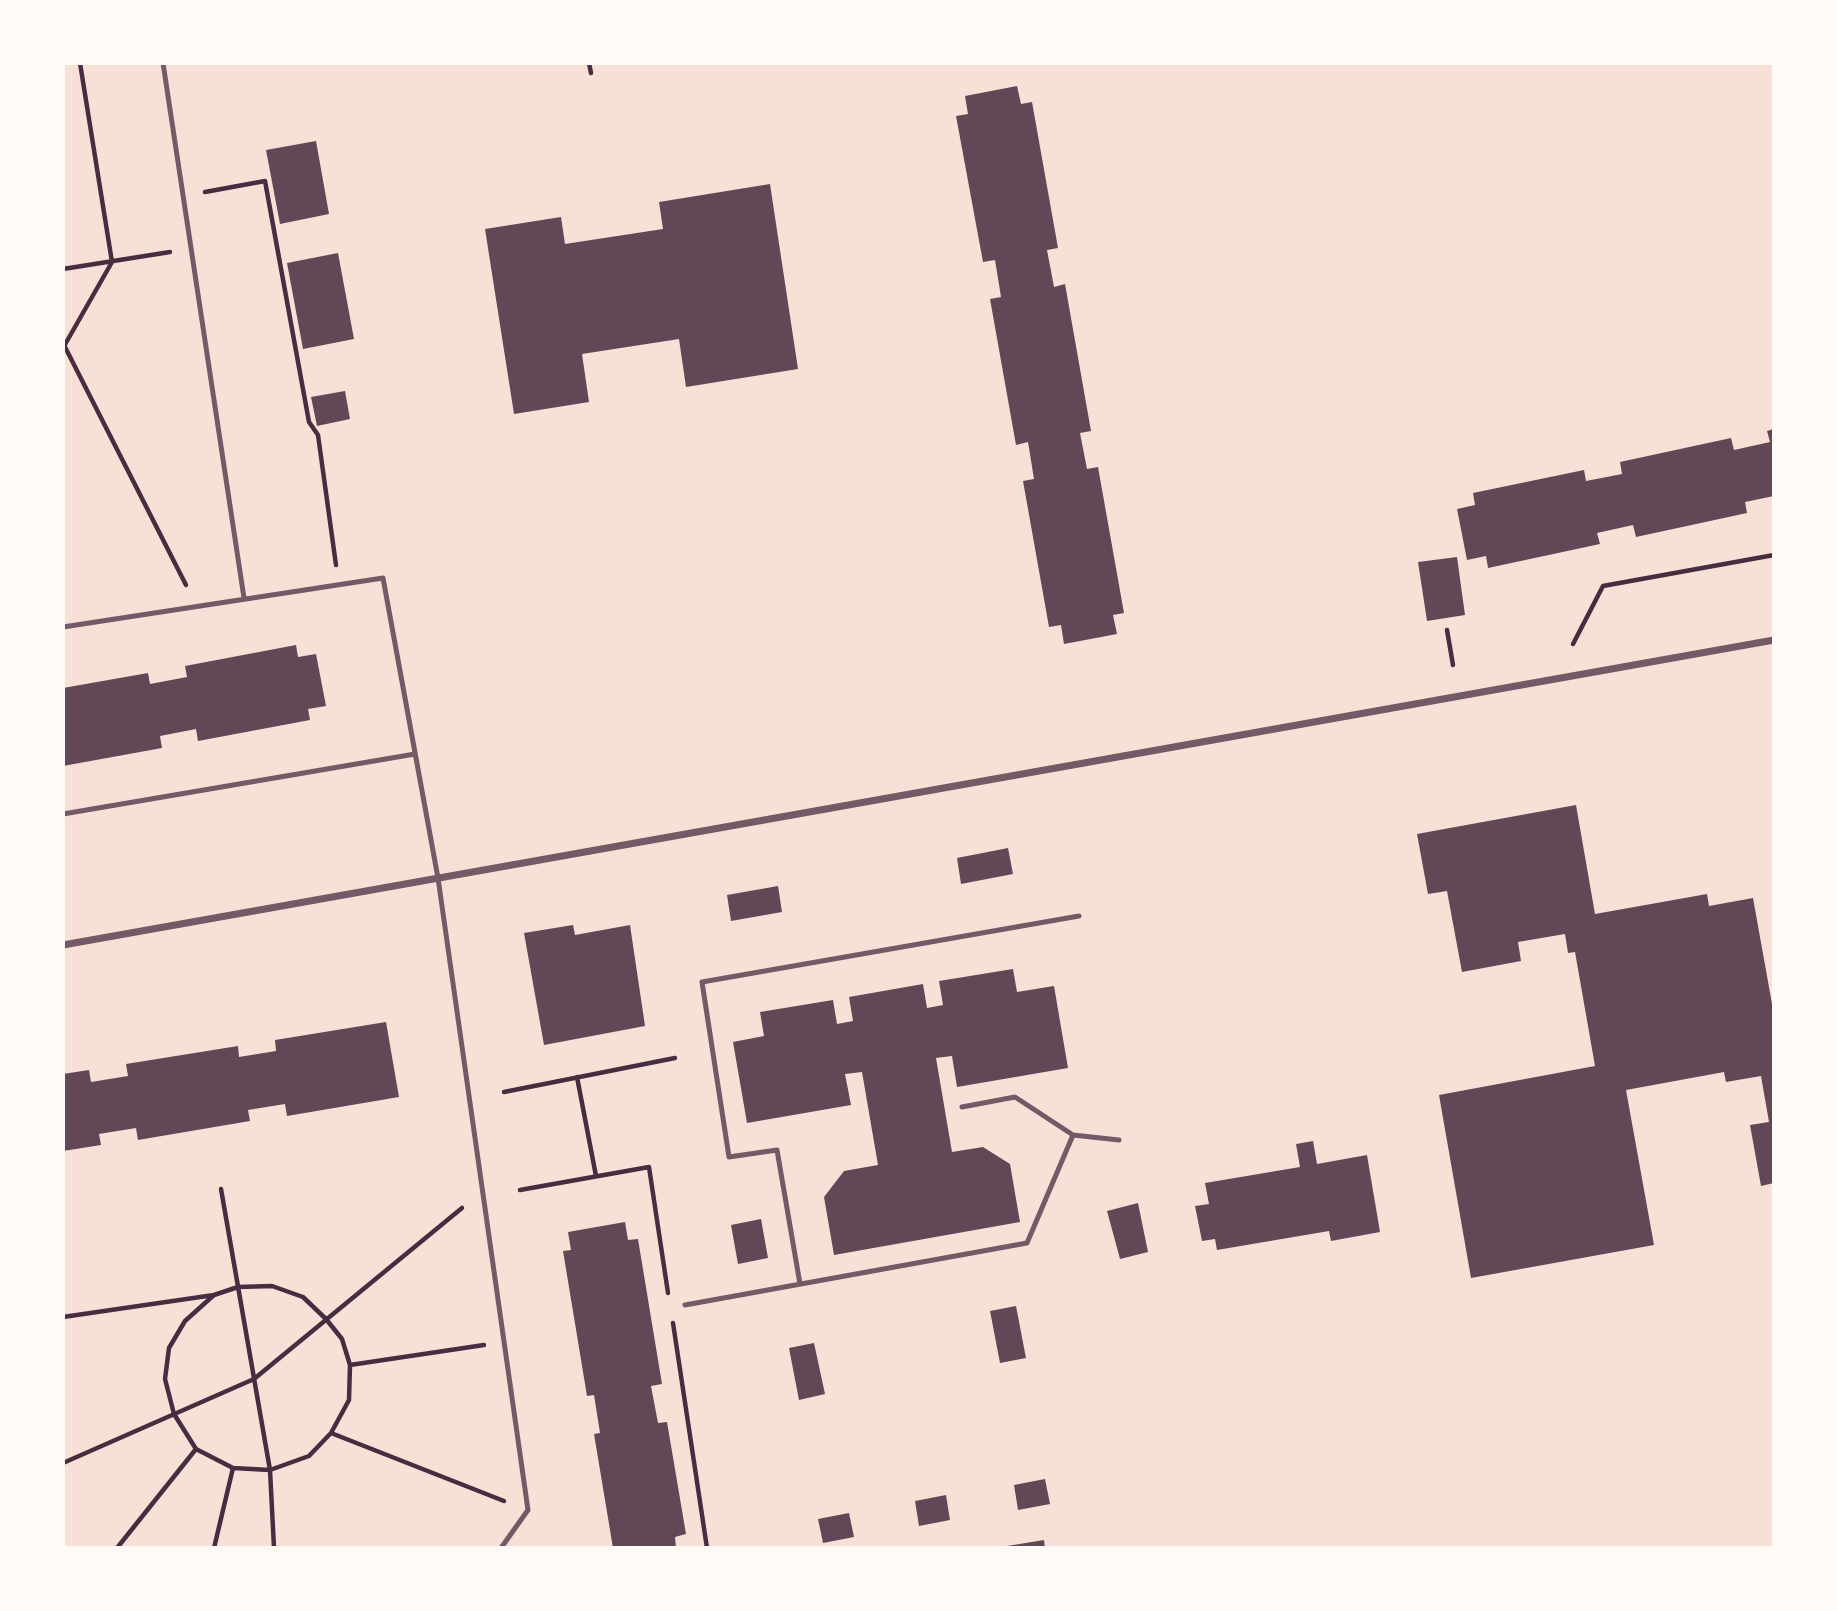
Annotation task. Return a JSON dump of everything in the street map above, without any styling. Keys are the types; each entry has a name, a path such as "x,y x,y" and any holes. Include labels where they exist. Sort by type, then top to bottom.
{"street":[{"path":"63,945 1774,640"}],"lane":[{"path":"163,63 244,598"},
{"path":"63,627 383,578 438,878 528,1510 501,1548"},
{"path":"63,814 415,754"},
{"path":"800,1284 777,1150 729,1157 702,982 1079,916"},
{"path":"962,1107 1015,1097 1073,1135 1119,1140"},
{"path":"685,1305 1027,1243 1073,1135"}],"path":[{"path":"79,63 112,262 64,347 196,605"},
{"path":"589,63 591,73"},
{"path":"183,196 265,181 309,422 318,435 339,584"},
{"path":"63,269 191,248"},
{"path":"1573,644 1603,586 1774,555"},
{"path":"1447,630 1453,665"},
{"path":"504,1092 675,1058"},
{"path":"577,1077 596,1176"},
{"path":"520,1190 649,1167 670,1303"},
{"path":"221,1189 270,1471 274,1548"},
{"path":"63,1463 254,1379 482,1192"},
{"path":"63,1317 214,1295 238,1287 272,1286 303,1297 342,1339 350,1365 349,1400 331,1433 309,1456 270,1471 233,1468 196,1449 174,1414 165,1379 169,1349 186,1321 214,1295"},
{"path":"672,1317 707,1548"},
{"path":"350,1365 502,1342"},
{"path":"331,1433 528,1510"},
{"path":"117,1548 196,1449"},
{"path":"214,1548 233,1468"}],"building":[{"path":"1017,86 1021,104 1032,102 1058,248 1047,250 1054,287 1065,284 1091,431 1080,433 1087,469 1098,467 1124,613 1113,615 1117,634 1064,644 1061,625 1049,627 1023,481 1034,479 1028,442 1016,445 990,299 1001,297 995,260 983,262 956,116 968,114 965,96"},
{"path":"316,141 329,214 280,224 266,150"},
{"path":"770,184 798,369 686,387 679,339 582,354 589,402 514,414 485,229 561,217 565,244 663,229 659,202"},
{"path":"338,253 354,339 303,349 287,263"},
{"path":"345,391 350,419 317,426 311,397"},
{"path":"1774,429 1774,496 1745,502 1747,513 1636,537 1633,525 1597,533 1600,544 1488,568 1486,556 1467,560 1457,509 1475,505 1473,493 1584,470 1586,481 1622,474 1620,462 1731,438 1734,450 1770,442 1767,431"},
{"path":"1457,557 1465,615 1427,621 1418,562"},
{"path":"296,645 298,657 316,654 326,706 308,709 310,720 198,741 196,729 160,736 162,748 63,766 63,688 148,673 150,684 187,677 185,666"},
{"path":"1576,805 1595,914 1707,894 1709,906 1753,898 1774,1015 1774,1183 1761,1186 1750,1125 1769,1122 1761,1076 1726,1082 1724,1072 1626,1090 1654,1245 1471,1278 1439,1095 1595,1066 1575,952 1568,953 1565,934 1518,942 1521,961 1462,972 1447,891 1428,894 1417,834"},
{"path":"1008,848 1013,874 961,884 957,858"},
{"path":"778,886 782,912 731,921 727,895"},
{"path":"573,925 575,935 630,925 645,1026 544,1045 524,933"},
{"path":"1013,969 1017,992 1054,986 1068,1068 957,1087 952,1056 936,1058 952,1152 983,1147 1010,1164 1020,1222 834,1255 824,1197 844,1171 878,1165 862,1072 845,1074 851,1105 747,1123 733,1042 764,1036 760,1012 833,1000 837,1024 853,1021 849,997 923,984 927,1008 943,1005 939,981"},
{"path":"386,1022 399,1097 287,1116 285,1104 248,1110 250,1121 138,1140 136,1128 99,1134 101,1145 63,1151 63,1074 89,1070 91,1082 128,1076 126,1064 238,1046 239,1057 276,1051 275,1040"},
{"path":"1313,1141 1317,1164 1367,1155 1380,1232 1331,1241 1329,1231 1217,1250 1215,1239 1202,1241 1195,1206 1209,1204 1205,1183 1300,1167 1296,1144"},
{"path":"1138,1203 1148,1252 1120,1259 1107,1211"},
{"path":"761,1219 768,1258 738,1264 731,1225"},
{"path":"625,1222 628,1240 638,1239 662,1384 651,1386 658,1423 667,1422 686,1534 675,1537 676,1548 613,1548 594,1434 600,1433 594,1395 587,1396 563,1251 571,1250 568,1232"},
{"path":"1016,1306 1026,1358 1000,1363 990,1311"},
{"path":"814,1343 825,1394 799,1400 789,1348"},
{"path":"1045,1479 1050,1504 1018,1510 1014,1485"},
{"path":"946,1495 950,1520 919,1526 915,1501"},
{"path":"849,1513 854,1537 823,1543 818,1519"},
{"path":"1044,1540 1045,1548 1001,1548 1001,1547"}]}
